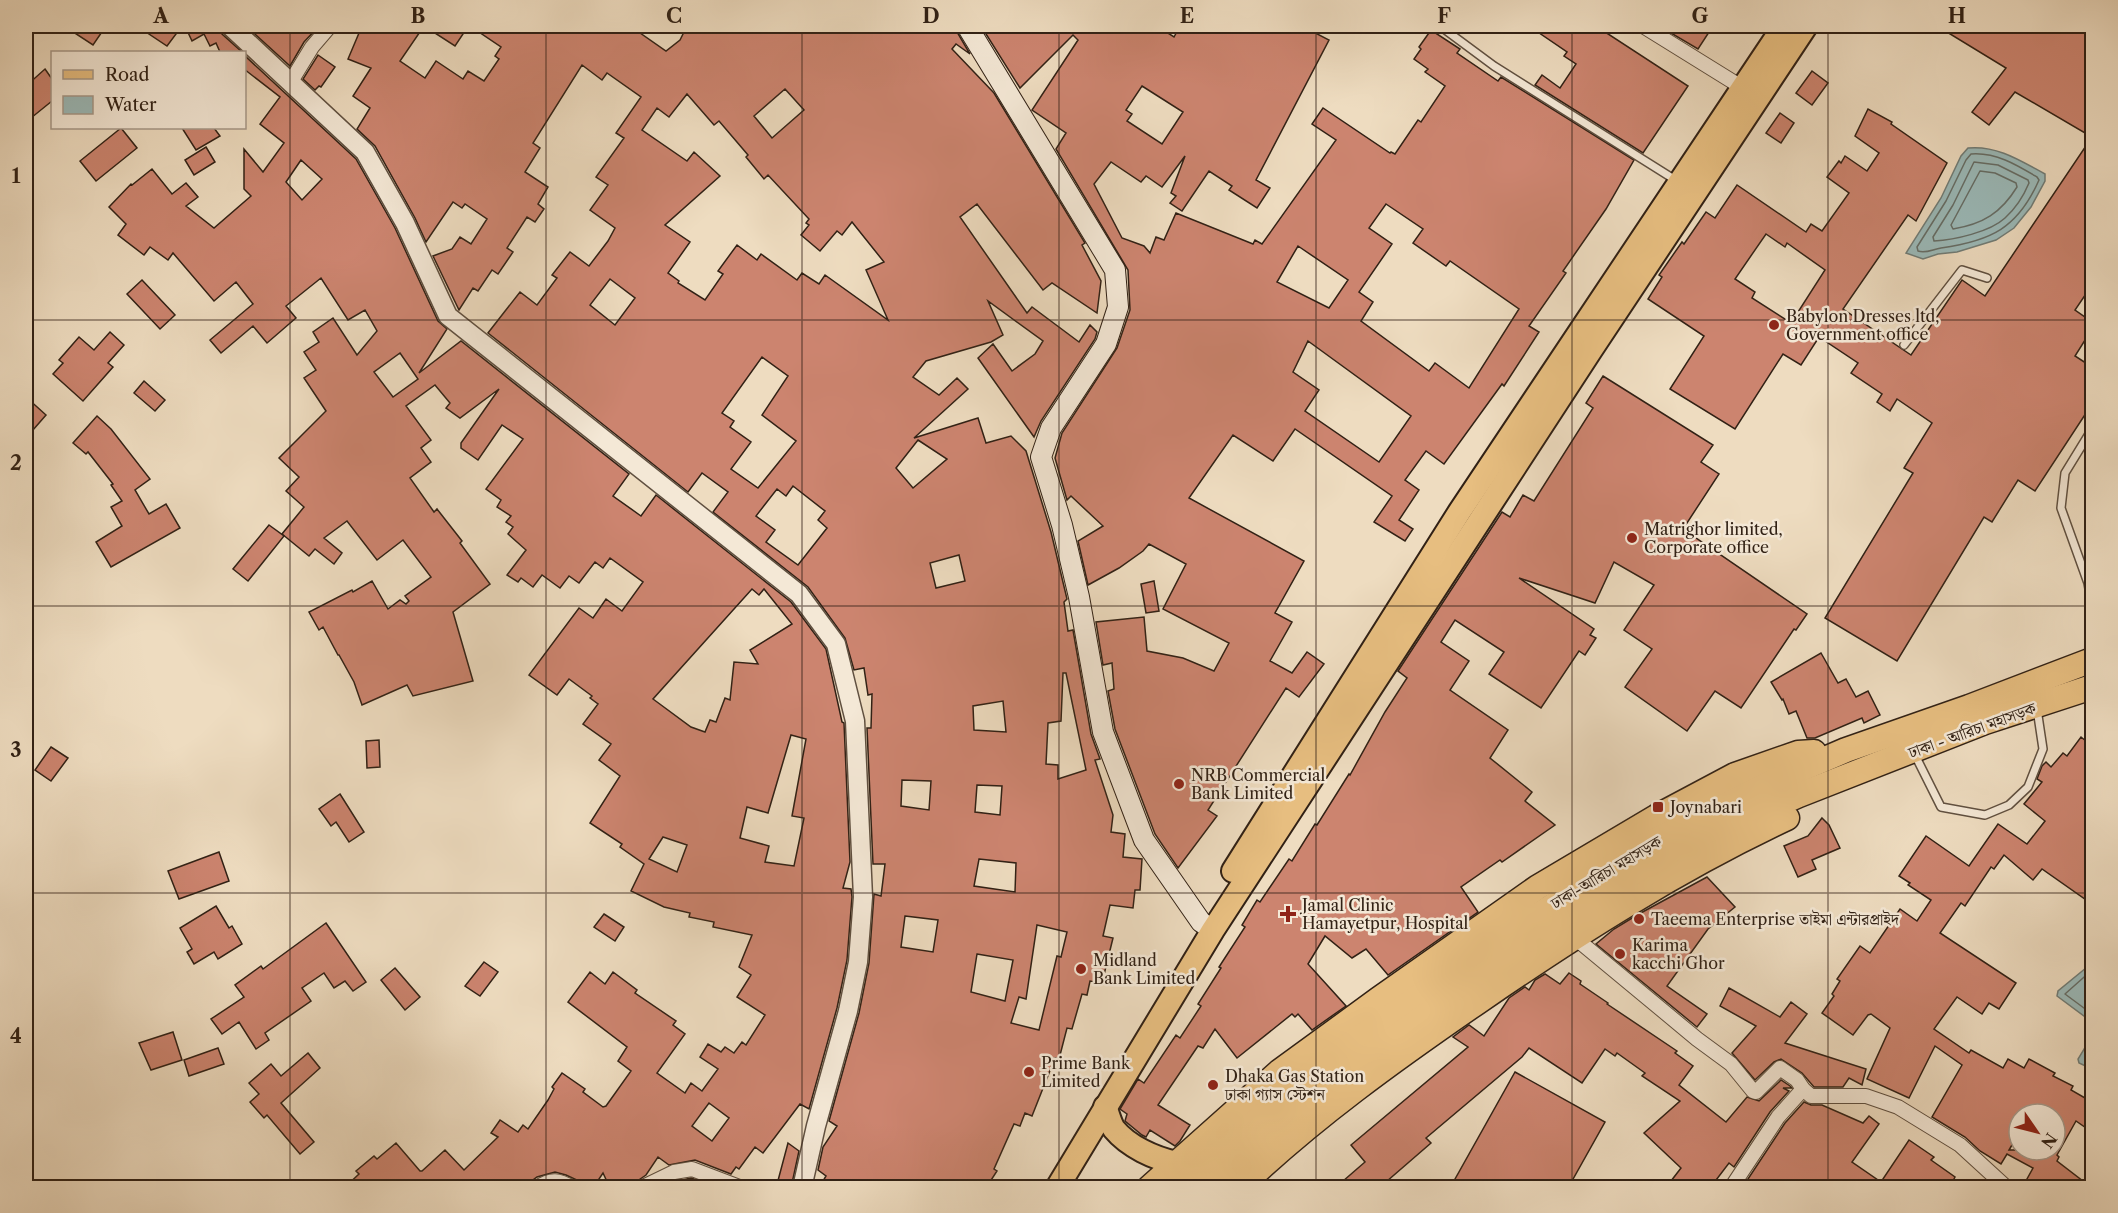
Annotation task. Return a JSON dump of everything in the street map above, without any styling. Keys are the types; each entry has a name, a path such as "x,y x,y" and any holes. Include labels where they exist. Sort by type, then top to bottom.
{"highway":[{"name":"ঢাকা-আরিচা মহাসড়ক","path":"1179,1188 1322,1064 1564,896 1642,847 1774,781 1846,750 1969,707 2092,660"},
{"name":"ঢাকা - আরিচা মহাসড়ক","path":"1852,775 1985,722 2092,687"},
{"path":"1149,1188 1279,1072 1538,887 1656,817 1735,775 1798,753 1846,750"},
{"name":"ঢাকা-আরিচা মহাসড়ক","path":"1211,1188 1323,1089 1460,991 1608,893 1729,826 1852,775"},
{"path":"1250,1185 1376,1075 1432,1033 1574,938 1670,878 1813,806 1852,775"}],"main road":[{"path":"967,26 1115,270 1118,307 1106,344 1050,428 1041,457 1062,525 1079,597 1103,732 1144,840 1207,926"},
{"path":"1041,1188 1207,926 1460,511 1784,26"},
{"path":"1057,1188 1207,926 1806,26"},
{"path":"1105,1107 1113,1128 1132,1144 1153,1157 1176,1163"}],"street":[{"path":"230,26 365,152 405,224 448,316 799,594 836,644 855,721 863,897 858,962 848,1011 816,1126 802,1188"},
{"path":"290,82 312,47 330,26"},
{"path":"1642,26 1743,88"},
{"path":"1574,938 1731,1064 1753,1091 1756,1092 1780,1068 1797,1080 1807,1093"},
{"path":"1731,1188 1778,1118 1807,1093 1866,1096 1898,1107 1960,1145 2007,1188"},
{"path":"641,1188 674,1172 692,1169 742,1188"},
{"path":"537,1188 547,1181 562,1182 573,1188"}],"lane":[{"path":"1440,26 1494,66 1679,183"},
{"path":"1904,345 1962,270 1987,278"},
{"path":"2092,429 2065,473 2061,508 2088,583 2092,605"},
{"path":"1913,752 1941,807 1985,815 2009,805 2028,787 2043,749 2037,706"}],"water":[{"path":"1968,148 1999,151 2045,174 2045,181 2031,207 2014,228 1996,240 1923,259 1906,253 1941,198 1961,156"},
{"path":"2092,963 2092,1022 2057,996 2058,991"},
{"path":"2092,1036 2092,1069 2079,1063 2078,1059"}],"building":[{"path":"64,26 106,26 93,45"},
{"path":"137,26 182,26 167,46"},
{"path":"185,26 219,26 222,34 241,51 220,51 216,43 210,46 204,34 192,41"},
{"path":"246,26 319,26 304,42 290,66"},
{"path":"362,26 424,26 400,61 425,78 436,61 463,79 468,71 484,81 499,59 495,56 501,47 470,26 630,26 666,51 680,40 687,26 955,26 970,54 956,44 952,49 994,93 1085,243 1082,245 1101,281 1097,313 1052,283 1043,290 977,204 960,217 1027,313 1032,307 1079,342 1090,325 1097,332 1095,339 1041,421 1034,437 978,358 993,344 1012,371 1035,354 1043,341 988,301 1003,335 991,342 926,361 913,377 939,395 957,378 968,389 914,438 978,418 986,443 1011,436 1026,451 1051,532 1067,599 1064,602 1068,631 1073,630 1091,734 1100,759 1095,760 1113,815 1111,832 1125,834 1123,857 1142,859 1140,890 1135,890 1133,908 1110,905 1103,936 1113,938 1102,983 1090,981 1087,995 1082,994 1072,1029 1067,1028 1059,1059 1055,1058 1032,1116 1025,1113 1020,1126 1014,1124 994,1169 997,1171 986,1188 819,1188 826,1176 818,1170 823,1147 837,1126 829,1121 859,1013 869,963 874,894 881,896 885,864 873,864 867,728 871,728 872,694 868,695 864,668 854,670 845,638 808,587 713,512 728,492 702,473 688,492 488,333 520,292 537,305 557,278 552,275 570,252 589,266 608,241 615,228 590,210 608,185 596,177 624,138 616,133 641,97 607,73 602,80 582,65 533,143 540,148 525,172 548,187 538,204 544,209 535,222 527,217 507,248 513,252 498,274 492,270 478,291 473,288 459,310 433,256 452,249 460,237 471,244 487,219 465,204 462,208 453,202 426,242 375,146 357,129 370,108 353,96 371,68 348,59","holes":["785,89 804,110 772,138 754,116","687,94 714,125 719,121 748,155 746,157 764,179 768,175 809,219 806,223 809,225 801,235 820,251 837,231 842,235 852,222 884,262 866,270 888,320 825,275 819,284 802,273 797,280 761,254 757,260 737,245 718,271 723,274 705,300 678,283 679,281 668,273 690,242 665,225 720,176 694,152 687,161 642,130 657,108 669,117","610,279 635,298 615,325 590,305","762,357 788,376 762,415 796,441 758,488 731,469 751,442 730,427 734,421 722,413","918,440 947,459 913,488 896,468","793,486 825,511 818,520 827,528 798,565 766,542 775,530 756,516 777,489 786,496","959,555 965,581 936,588 930,563","1063,673 1066,673 1086,770 1058,779 1058,765 1046,764 1048,723 1061,721","1003,701 1006,732 974,730 973,706","902,780 931,781 929,810 901,806","977,785 1002,786 1000,815 975,812","979,859 1016,863 1015,892 974,886","905,916 938,920 933,952 901,947","1037,925 1067,932 1061,957 1057,956 1039,1030 1011,1023 1019,997 1026,999","977,954 1013,960 1005,1001 971,992"]},
{"path":"424,26 457,26 465,31 455,46"},
{"path":"981,26 1157,26 1174,37 1180,26 1302,26 1329,40 1256,180 1270,188 1257,208 1229,190 1232,186 1209,171 1182,211 1170,203 1176,196 1171,193 1185,156 1162,187 1146,176 1141,182 1111,162 1094,184 1122,238 1144,246 1150,253 1156,237 1164,240 1176,213 1253,244 1255,240 1262,244 1336,140 1312,124 1323,108 1390,153 1395,154 1418,120 1421,122 1445,86 1425,72 1428,69 1414,59 1431,30 1460,49 1457,53 1498,81 1501,77 1634,160 1606,209 1563,271 1566,273 1529,326 1539,332 1504,386 1502,384 1444,464 1426,451 1405,480 1419,490 1399,520 1413,529 1405,541 1374,522 1392,496 1295,429 1273,461 1233,435 1189,498 1304,561 1275,613 1292,622 1270,661 1292,673 1307,652 1324,664 1299,697 1286,688 1208,810 1217,816 1178,868 1155,834 1115,729 1108,691 1114,689 1112,663 1103,665 1096,622 1144,617 1147,651 1183,658 1214,671 1229,643 1163,609 1186,564 1149,544 1119,568 1088,585 1078,541 1103,526 1071,496 1067,500 1055,458 1062,433 1117,348 1130,310 1128,270 1056,149 1066,133 1032,110 1078,40 1073,35 1020,88","holes":["1142,86 1183,112 1162,144 1127,121 1132,114 1126,110","1386,204 1423,229 1413,243 1446,266 1450,261 1519,309 1469,388 1435,363 1429,371 1361,321 1373,302 1359,292 1392,244 1369,228","1298,246 1348,280 1329,308 1277,282","1308,341 1411,416 1379,462 1305,411 1319,390 1293,372"]},
{"path":"1529,26 1596,26 1688,86 1643,153 1535,85 1542,75 1560,88 1576,64 1564,56 1567,52"},
{"path":"1659,26 1713,26 1698,49"},
{"path":"1937,26 2092,26 2092,137 2015,92 1989,125 1972,112 2006,68"},
{"path":"318,55 335,67 321,87 315,90 303,79"},
{"path":"246,57 356,159 395,228 438,321 447,329 419,373 461,341 629,474 613,496 641,516 656,495 791,602 826,649 844,723 850,862 843,888 851,889 852,897 847,960 837,1008 809,1109 800,1104 763,1153 755,1147 739,1169 736,1167 731,1174 695,1160 669,1165 658,1157 646,1175 627,1188 610,1188 603,1173 593,1188 582,1188 577,1180 555,1172 537,1177 529,1183 528,1188 344,1188 359,1174 356,1171 374,1156 377,1159 396,1143 420,1171 445,1150 464,1170 498,1137 491,1133 500,1120 518,1132 523,1125 528,1129 548,1100 554,1089 552,1087 562,1073 585,1089 583,1092 603,1107 606,1106 631,1071 618,1061 627,1047 568,1002 590,972 605,984 613,972 637,990 635,993 676,1021 673,1025 685,1034 657,1073 685,1093 691,1083 702,1091 718,1069 700,1057 708,1044 721,1052 725,1047 734,1053 742,1042 746,1045 765,1015 737,997 751,975 739,967 752,935 713,927 714,922 689,917 690,913 664,907 631,891 644,864 620,847 622,844 590,823 620,776 599,760 611,744 583,724 598,704 590,698 592,696 569,679 557,695 529,675 579,608 593,618 606,599 622,611 643,582 610,558 603,568 595,562 579,583 569,576 560,588 542,575 533,587 521,578 518,582 507,575 526,550 508,534 513,527 506,522 511,516 497,507 501,500 486,489 523,439 502,425 478,460 461,448 461,443 499,389 460,418 446,408 450,403 435,385 406,406 431,440 421,448 431,462 410,478 434,512 437,509 462,541 460,543 490,584 453,612 473,681 413,696 407,685 362,705 354,682 339,655 323,627 319,630 309,612 372,581 388,609 400,600 406,604 409,601 405,596 431,577 403,540 377,560 347,521 324,538 342,553 334,564 315,549 309,556 282,534 304,507 286,491 299,477 279,458 326,411 304,378 316,370 304,352 319,342 313,332 333,318 357,355 377,331 365,310 348,320 321,278 286,306 296,318 267,343 253,326 221,353 210,340 253,304 236,282 214,301 173,253 168,260 150,247 144,255 118,235 126,224 109,207 131,184 152,169 172,194 186,183 198,197 186,206 214,228 251,196 244,189 244,149 263,172 284,143 260,124 280,97 246,71","holes":["301,160 322,179 302,200 286,182","400,353 418,379 393,397 374,372","752,589 759,595 764,589 792,624 750,650 758,664 734,662 730,700 725,698 716,722 710,720 705,732 691,727 653,699","791,735 806,739 792,816 804,818 794,866 765,862 769,846 740,838 747,807 768,813","663,837 687,845 677,872 649,859","709,1103 729,1118 712,1141 692,1126"]},
{"path":"45,69 51,78 51,102 26,122 26,86"},
{"path":"1812,71 1828,83 1812,105 1796,93"},
{"path":"1868,109 1892,122 1891,124 1947,163 1916,221 1908,215 1843,309 1911,355 1962,280 1985,296 2092,137 2092,285 2075,310 2092,322 2092,329 2075,356 2092,367 2092,404 2035,491 2018,480 1992,522 1984,517 1897,661 1825,618 1913,473 1904,468 1932,423 1897,399 1890,411 1877,402 1882,394 1851,373 1858,363 1819,337 1801,365 1783,354 1735,429 1670,389 1704,336 1648,299 1662,277 1659,275 1682,242 1684,244 1706,212 1715,218 1737,185 1806,232 1811,224 1822,231 1849,193 1827,177 1845,156 1867,171 1879,153 1855,136","holes":["1766,234 1785,247 1787,243 1825,270 1791,323 1752,298 1755,292 1735,279"]},
{"path":"1780,113 1794,123 1781,143 1766,133"},
{"path":"120,129 137,148 96,181 80,161"},
{"path":"183,129 215,129 220,136 196,150"},
{"path":"206,147 215,162 194,175 185,160"},
{"path":"142,280 175,315 160,329 127,294"},
{"path":"110,332 124,345 108,363 113,367 83,401 53,374 63,363 59,360 79,337 94,350"},
{"path":"1603,376 1713,445 1701,462 1719,474 1683,529 1807,614 1796,630 1794,629 1741,708 1715,691 1687,731 1625,687 1652,649 1624,630 1654,585 1614,562 1595,603 1519,578 1594,629 1590,635 1596,638 1585,655 1579,651 1541,708 1489,674 1504,652 1455,620 1441,642 1469,661 1450,690 1508,730 1490,758 1532,792 1525,801 1555,825 1461,887 1478,912 1388,975 1366,949 1352,958 1325,936 1308,964 1346,1006 1312,1030 1298,1014 1295,1017 1292,1014 1237,1058 1215,1029 1203,1048 1198,1046 1158,1105 1190,1125 1180,1141 1175,1146 1150,1130 1146,1137 1142,1135 1125,1121 1127,1114 1120,1109 1138,1079 1144,1083 1176,1035 1180,1038 1201,1006 1198,1004 1245,927 1242,925 1257,900 1260,902 1289,859 1292,861 1350,775 1407,678 1398,671 1502,512 1510,517 1523,495 1534,501 1593,408 1586,403"},
{"path":"144,381 165,400 155,411 134,393"},
{"path":"26,397 46,415 26,438"},
{"path":"97,416 111,429 150,479 135,490 149,514 166,504 180,528 111,567 96,542 122,526 111,507 122,501 111,485 113,484 88,452 86,454 73,443"},
{"path":"269,525 284,536 248,581 233,569"},
{"path":"1154,581 1159,611 1146,613 1141,584"},
{"path":"1821,653 1838,683 1846,679 1856,697 1868,691 1880,715 1864,723 1862,718 1815,738 1807,738 1796,711 1789,714 1783,699 1771,682"},
{"path":"2081,737 2092,746 2092,904 2042,869 2033,880 2004,855 1994,869 1991,867 1965,906 1961,903 1940,933 2016,983 1999,1009 1989,1003 1982,1014 1957,997 1934,1029 1969,1053 1971,1050 2003,1068 2008,1059 2024,1068 2029,1059 2055,1073 2053,1076 2073,1086 2071,1090 2092,1102 2092,1132 2076,1121 2067,1137 2067,1102 2007,1102 2007,1154 2001,1164 1980,1151 1965,1137 1932,1117 1962,1065 1935,1046 1909,1098 1867,1079 1890,1028 1871,1014 1853,1035 1822,1013 1834,996 1832,994 1840,981 1837,979 1860,946 1870,953 1900,909 1917,921 1931,900 1899,876 1926,836 1969,866 1998,824 2027,844 2045,821 2024,804 2042,782 2037,779 2042,766 2046,762 2051,767 2063,753 2067,756"},
{"path":"379,740 380,767 367,768 366,741"},
{"path":"51,747 68,758 51,781 35,770"},
{"path":"340,794 364,832 349,842 336,822 331,826 319,809"},
{"path":"1822,818 1829,825 1840,848 1812,860 1816,869 1798,877 1784,846 1808,836"},
{"path":"219,852 229,881 179,899 168,871"},
{"path":"1707,877 1735,907 1708,929 1667,986 1707,1014 1697,1027 1596,944 1614,929 1637,915"},
{"path":"216,906 229,928 232,926 242,944 218,959 214,952 194,964 187,952 192,949 180,928"},
{"path":"604,914 624,927 615,941 594,927"},
{"path":"326,923 366,982 353,991 345,981 334,988 324,973 302,988 311,1001 265,1033 269,1040 256,1049 239,1022 222,1034 211,1019 244,997 235,985 261,966 263,969"},
{"path":"484,962 498,972 480,996 465,986"},
{"path":"395,968 420,997 405,1010 381,980"},
{"path":"1569,973 1607,1004 1677,1051 1675,1053 1693,1066 1679,1085 1726,1122 1747,1097 1759,1101 1781,1080 1792,1088 1783,1088 1789,1091 1770,1112 1734,1167 1729,1163 1710,1188 1679,1188 1671,1181 1681,1168 1644,1133 1680,1101 1642,1076 1645,1073 1617,1053 1615,1056 1605,1049 1582,1083 1529,1048 1522,1057 1426,1138 1431,1143 1379,1188 1335,1188 1365,1162 1351,1145 1468,1047 1453,1037 1469,1025 1484,1036 1509,998 1525,987 1529,990 1535,980 1545,974 1560,984"},
{"path":"1729,988 1780,1017 1791,1002 1807,1014 1785,1043 1866,1069 1862,1085 1849,1078 1843,1087 1814,1087 1802,1073 1781,1059 1774,1062 1755,1080 1732,1053 1756,1026 1720,1006"},
{"path":"173,1032 182,1060 151,1070 139,1043"},
{"path":"218,1048 224,1064 189,1076 184,1060"},
{"path":"308,1053 320,1068 281,1103 314,1142 300,1154 267,1115 264,1118 250,1102 259,1094 249,1083 271,1064 281,1076"},
{"path":"1515,1072 1605,1122 1568,1188 1450,1188"},
{"path":"1804,1102 1811,1105 1822,1105 1863,1123 1869,1116 1879,1124 1852,1162 1881,1182 1909,1140 1934,1157 1931,1160 1966,1188 1783,1188 1775,1182 1772,1188 1742,1188 1785,1123"},
{"path":"788,1143 799,1151 791,1188 776,1188"},
{"path":"2022,1162 2058,1162 2092,1188 2022,1188 2033,1168"},
{"path":"691,1178 713,1186 672,1188 673,1182"}],"place":[{"name":"Babylon Dresses ltd, Government office","path":"1774,325"},
{"name":"Matrighor limited, Corporate office","path":"1632,538"},
{"name":"NRB Commercial Bank Limited","path":"1179,784"},
{"name":"Joynabari","path":"1658,807"},
{"name":"Jamal Clinic Hamayetpur, Hospital","path":"1288,914"},
{"name":"Taeema Enterprise তাইমা এন্টারপ্রাইদ","path":"1639,919"},
{"name":"Karima kacchi Ghor","path":"1620,954"},
{"name":"Midland Bank Limited","path":"1081,969"},
{"name":"Prime Bank Limited","path":"1029,1072"},
{"name":"Dhaka Gas Station ঢাকা গ্যাস স্টেশন","path":"1213,1085"}]}
